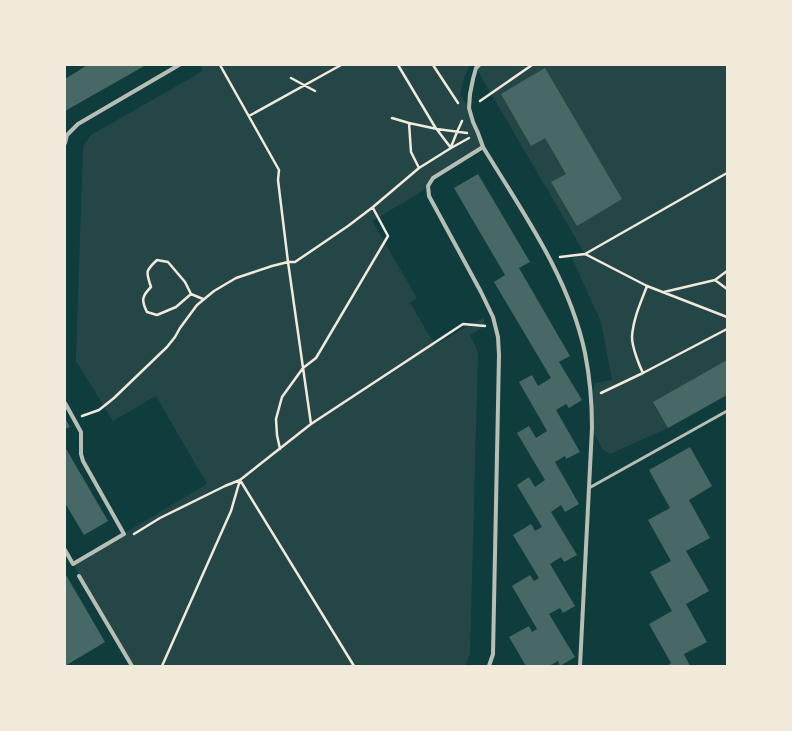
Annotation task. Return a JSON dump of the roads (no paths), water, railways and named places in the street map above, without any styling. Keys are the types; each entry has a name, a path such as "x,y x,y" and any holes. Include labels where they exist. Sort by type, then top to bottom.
{"street":[{"path":"65,143 67,135 78,124 178,65"},
{"path":"479,65 476,68 470,94 469,108 473,122 483,148 550,258 564,288 577,322 585,353 592,397 592,428 580,666"},
{"path":"483,148 433,178 428,186 429,196 482,292 493,317 498,337 499,363 493,654 488,666"},
{"path":"65,403 81,432 81,454 83,461 124,534 73,564 65,550"},
{"path":"79,576 132,666"}],"lane":[{"path":"589,488 727,411"}]}
